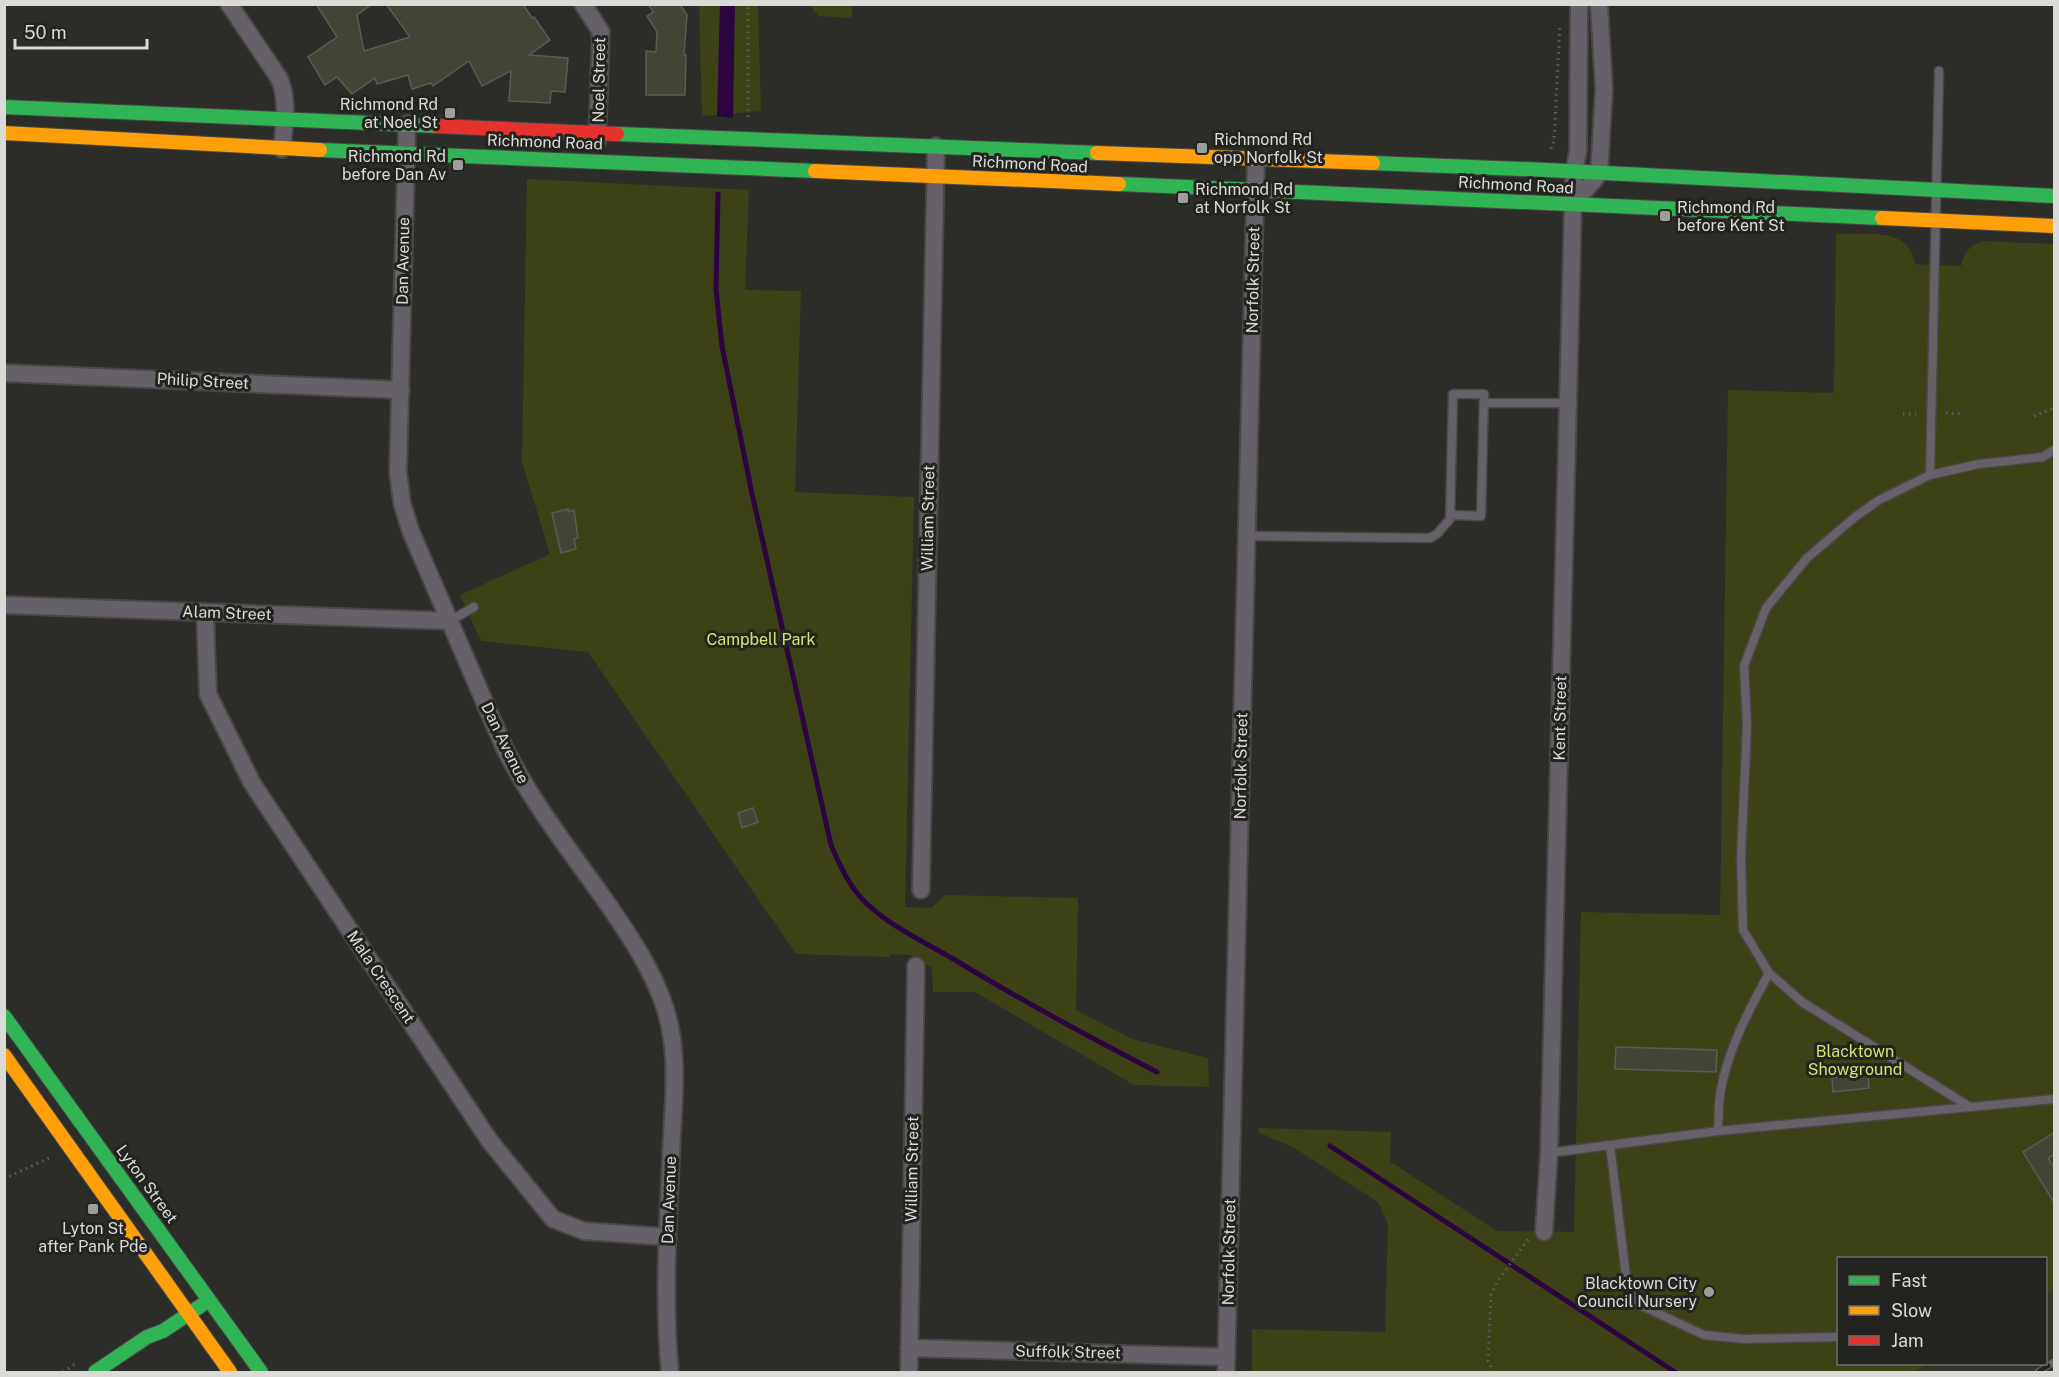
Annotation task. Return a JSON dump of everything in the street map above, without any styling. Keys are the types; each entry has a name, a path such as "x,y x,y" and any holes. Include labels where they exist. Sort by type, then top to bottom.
{"main road":[{"name":"Richmond Road","path":"4,107 829,143 1574,172 2055,196"},
{"name":"Richmond Road","path":"4,133 282,149 2055,226"},
{"name":"Lyton Street","path":"4,1016 261,1372"},
{"path":"4,1056 230,1372"},
{"path":"147,1337 164,1311 166,1282"},
{"path":"95,1372 147,1337 163,1331 209,1300"}],"street":[{"path":"229,4 284,89 282,149"},
{"name":"Noel Street","path":"583,4 601,32 596,161"},
{"name":"Kent Street","path":"1544,1232 1549,1152 1574,172 1578,151 1579,4"},
{"path":"1573,204 1599,174 1604,89 1599,4"},
{"name":"Dan Avenue","path":"407,124 399,472 402,502 411,532 505,748 522,781 628,933 650,971 663,1002 672,1033 675,1068 666,1332 670,1372"},
{"name":"William Street","path":"921,890 936,146"},
{"name":"Norfolk Street","path":"1226,1365 1256,160"},
{"name":"Philip Street","path":"4,373 401,390"},
{"name":"Alam Street","path":"4,605 450,621"},
{"name":"Mala Crescent","path":"206,612 208,694 252,783 489,1140 553,1219 584,1231 668,1237"},
{"name":"William Street","path":"909,1372 916,966"},
{"name":"Suffolk Street","path":"909,1348 1226,1365"}],"lane":[{"path":"1930,475 1939,71"},
{"path":"1246,536 1430,538 1437,534 1449,522 1450,515 1453,394 1484,394 1481,516 1450,515"},
{"path":"1484,403 1568,403"},
{"path":"1970,1107 1802,1002 1769,972 1743,930 1741,858 1748,725 1744,666 1766,608 1807,558 1855,517 1879,500 1930,475 1979,464 2043,457 2055,450"},
{"path":"450,621 474,607"},
{"path":"1718,1131 1721,1091 1728,1059 1743,1021 1769,972"},
{"path":"1549,1152 1718,1131 2055,1100"},
{"path":"1610,1145 1627,1284 1632,1297 1642,1306 1704,1335 1744,1339 1837,1337"}],"path":[{"path":"748,4 748,123"},
{"path":"1548,157 1554,140 1560,16"},
{"path":"2034,416 2055,408"},
{"path":"1946,413 1962,414"},
{"path":"1903,414 1916,414"},
{"path":"4,1179 53,1156"},
{"path":"1494,1372 1488,1361 1490,1304 1494,1288 1521,1250"}],"shaded area":[{"path":"720,5 735,5 733,118 717,116"},
{"path":"2054,1290 2054,1372 1914,1372 1927,1365 2047,1365 2047,1293"}],"green space":[{"path":"699,5 758,5 761,111 702,116"},
{"path":"810,5 852,5 852,18 818,16"},
{"name":"Campbell Park","path":"527,179 749,190 745,290 801,291 795,492 914,497 905,907 931,908 945,895 1078,898 1076,1010 1132,1039 1208,1058 1209,1087 1134,1085 975,992 933,992 932,968 911,955 891,954 890,957 796,954 588,652 481,641 460,595 550,554 522,462"},
{"name":"Blacktown Showground","path":"1836,234 1872,234 1895,238 1905,243 1915,264 1961,266 1968,250 1983,241 2054,244 2054,1290 2047,1293 2047,1257 1837,1257 1837,1365 1927,1365 1914,1372 1252,1372 1252,1329 1385,1332 1388,1224 1378,1202 1293,1147 1258,1132 1259,1128 1391,1132 1390,1163 1497,1231 1574,1232 1581,912 1720,915 1728,390 1834,393"}],"building":[{"path":"316,4 372,4 357,15 364,51 410,37 386,4 523,4 550,40 529,55 568,58 565,92 551,91 550,103 509,101 511,71 482,86 469,61 433,86 431,83 412,89 408,75 377,84 375,78 352,94 337,77 325,85 308,57 337,37"},
{"path":"648,4 680,4 687,15 684,55 686,55 685,95 646,95 646,51 656,52 657,32 647,16 653,12"},
{"path":"568,509 568,512 574,510 578,538 574,539 576,549 561,553 552,513"},
{"path":"753,808 758,822 742,828 738,813"},
{"path":"1616,1047 1717,1050 1716,1072 1615,1069"},
{"path":"1868,1074 1869,1088 1833,1092 1832,1078"},
{"path":"2055,1132 2055,1154 2048,1158 2055,1169 2055,1204 2023,1152"}],"waterway":[{"path":"718,194 716,289 722,346 751,489 831,845 842,868 860,897 896,926 1026,1002 1157,1072"},
{"path":"1330,1146 1675,1372"}],"railway":[{"path":"2038,1372 2054,1362"}],"traffic: fast":[{"path":"4,107 437,126"},
{"path":"617,134 1097,153"},
{"path":"320,150 815,171"},
{"path":"1373,163 2054,196"},
{"path":"1119,184 1882,218"},
{"path":"4,1016 261,1372"},
{"path":"95,1372 147,1337 163,1331 202,1305"}],"traffic: slow":[{"path":"4,133 320,150"},
{"path":"1097,153 1373,163"},
{"path":"815,171 1119,184"},
{"path":"1882,218 2054,226"},
{"path":"4,1055 230,1372"}],"traffic: jam":[{"path":"437,126 617,134"}],"place":[{"name":"Richmond Rd at Noel St","path":"450,113"},
{"name":"Richmond Rd opp Norfolk St","path":"1202,148"},
{"name":"Richmond Rd before Dan Av","path":"458,165"},
{"name":"Richmond Rd at Norfolk St","path":"1183,198"},
{"name":"Richmond Rd before Kent St","path":"1665,216"},
{"name":"Lyton St after Pank Pde","path":"93,1209"},
{"name":"Blacktown City Council Nursery","path":"1709,1292"}]}
